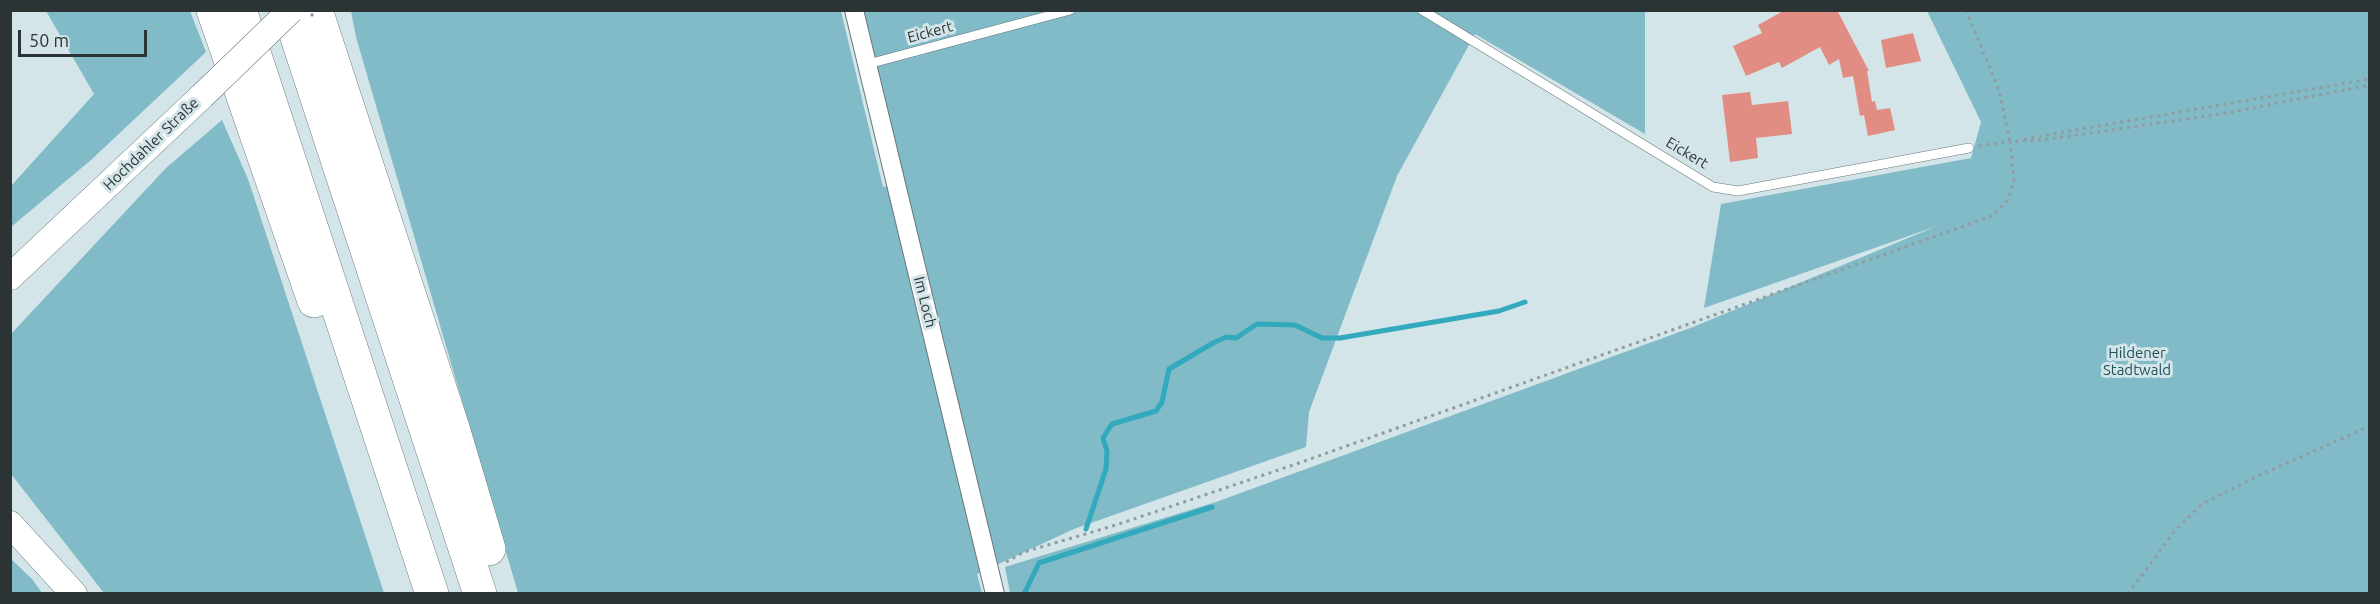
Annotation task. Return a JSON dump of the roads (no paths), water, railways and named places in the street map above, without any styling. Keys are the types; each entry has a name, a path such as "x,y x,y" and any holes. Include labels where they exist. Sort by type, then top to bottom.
{"highway":[{"path":"213,10 306,282 397,490"},
{"path":"240,10 432,594"},
{"path":"290,10 480,594"},
{"path":"316,10 404,276 503,594"},
{"path":"337,10 366,127 390,208 404,276"}],"main road":[{"name":"Hochdahler Straße","path":"10,277 290,10"},
{"path":"10,524 74,594"}],"street":[{"name":"Im Loch","path":"854,10 995,594"}],"lane":[{"name":"Eickert","path":"868,64 1070,10"},
{"name":"Eickert","path":"1422,10 1713,187 1738,191 1969,148"}],"waterway":[{"path":"1086,529 1106,469 1107,451 1103,438 1112,424 1156,411 1162,402 1169,369 1213,343 1226,337 1236,338 1257,324 1295,325 1322,338 1340,338 1499,311 1525,302"},
{"path":"1024,594 1039,563 1212,507"}],"park label":[{"name":"Hildener Stadtwald","path":"2137,362"}]}
